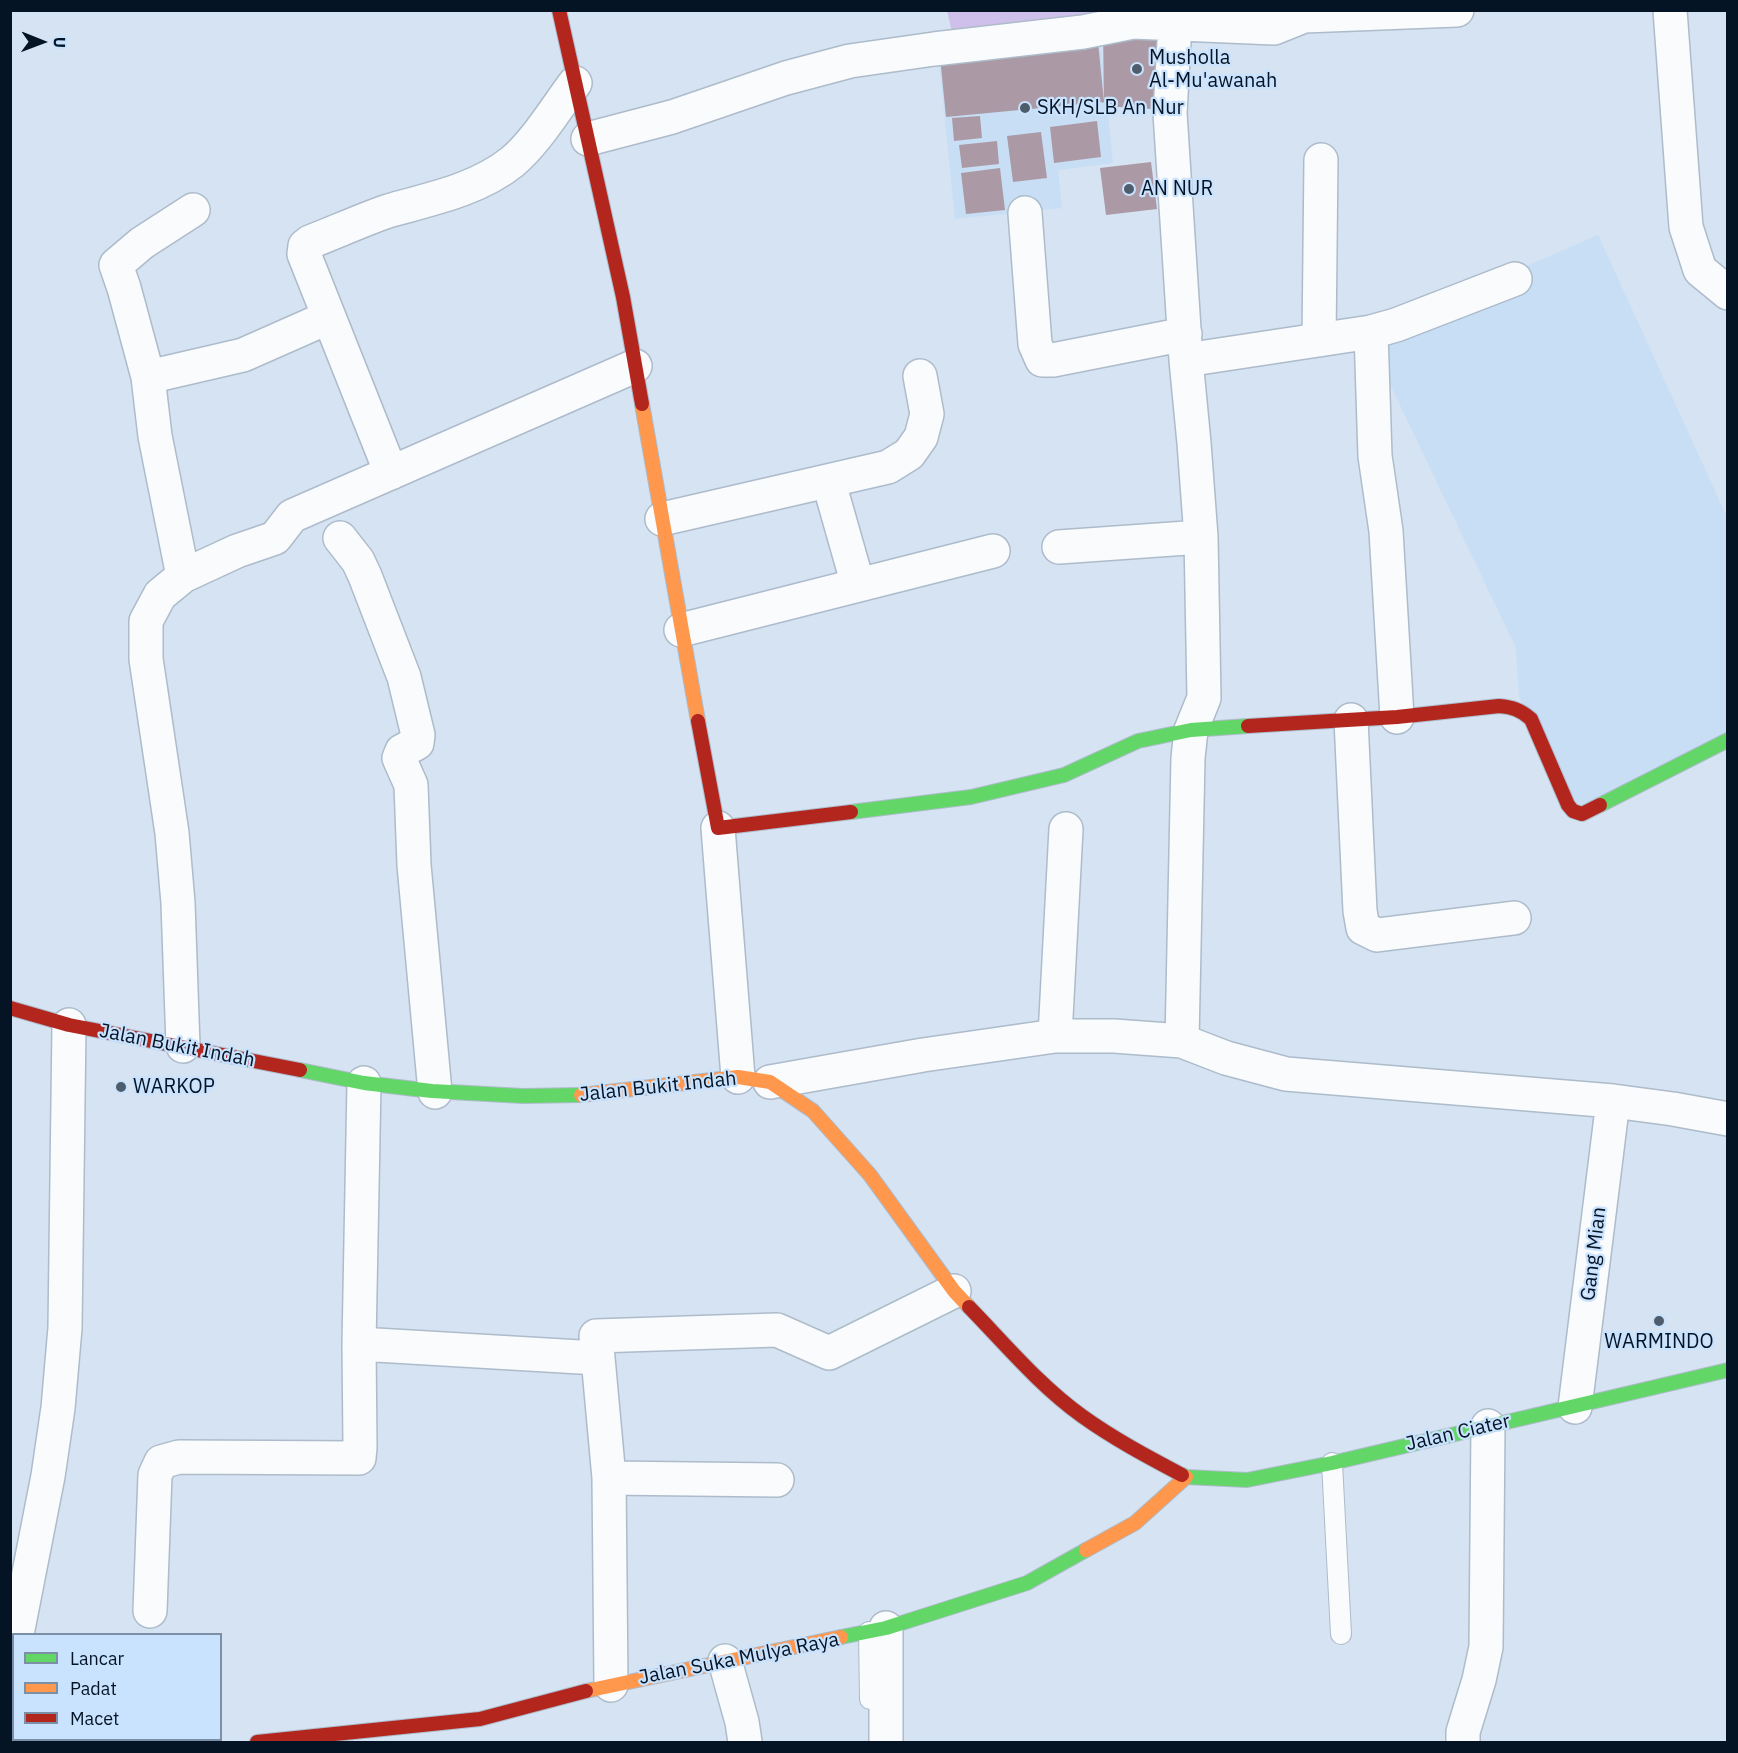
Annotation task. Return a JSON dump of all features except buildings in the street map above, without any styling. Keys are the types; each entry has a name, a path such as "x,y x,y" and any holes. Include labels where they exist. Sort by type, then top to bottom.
{"street":[{"path":"560,10 623,297 718,828 738,1077"},
{"path":"588,139 672,117 786,78 850,61 1083,32 1133,22 1274,28 1304,16 1457,10"},
{"path":"1670,10 1686,227 1700,270 1728,294"},
{"path":"1175,24 1170,113 1201,537 1204,698 1191,730 1188,758 1182,1041"},
{"path":"391,473 304,254 305,246 387,212 430,200 485,179 512,162 575,83"},
{"path":"1319,340 1321,160"},
{"path":"183,576 155,435 148,377 116,265 142,243 193,210"},
{"path":"1025,213 1035,344 1042,360 1186,347 1319,340 1371,333 1396,326 1515,279"},
{"path":"148,377 243,355 329,317"},
{"path":"1371,333 1375,456 1386,531 1397,717"},
{"path":"183,1046 172,833 146,658 146,621 160,595 183,576 237,551 275,538 292,516 635,366"},
{"path":"662,519 888,467 909,454 921,437 927,414 920,376"},
{"path":"832,497 858,585"},
{"path":"1059,547 1201,537"},
{"path":"340,538 358,561 368,583 404,677 418,735 417,743 402,751 399,758 411,784 414,865 435,1092"},
{"path":"681,630 993,551"},
{"path":"718,828 971,797 1064,775 1138,741 1191,730 1397,717 1499,706 1515,707 1531,719 1568,805 1573,811 1582,814 1728,740"},
{"path":"1351,720 1362,928 1377,935 1514,918"},
{"path":"1055,1036 1066,829"},
{"name":"Jalan Bukit Indah","path":"10,1008 69,1025 364,1083 435,1092 572,1096 738,1077 770,1082 813,1111 870,1175 954,1291 1030,1372 1080,1415 1121,1443 1186,1477"},
{"path":"17,1633 48,1476 58,1408 65,1328 69,1025"},
{"path":"770,1082 923,1055 1055,1036 1114,1035 1182,1041 1226,1058 1286,1074 1613,1101 1673,1108 1728,1119"},
{"path":"150,1611 155,1475 161,1462 179,1457 359,1458 364,1083"},
{"name":"Gang Mian","path":"1575,1407 1613,1101"},
{"path":"610,1685 609,1478 596,1336 777,1330 829,1353 954,1291"},
{"path":"359,1344 597,1358"},
{"name":"Jalan Ciater","path":"1186,1477 1247,1480 1332,1463 1728,1370"},
{"path":"1463,1743 1463,1732 1479,1680 1486,1647 1488,1426"},
{"name":"Jalan Suka Mulya Raya","path":"256,1743 480,1719 610,1685 878,1630 1027,1583 1135,1523 1186,1477"},
{"path":"609,1478 777,1480"},
{"path":"878,1630 886,1743"},
{"path":"725,1661 742,1722 745,1743"}],"lane":[{"path":"1332,1463 1341,1634"},
{"path":"872,1743 878,1630"}],"shaded area":[{"path":"1294,10 954,40 947,11"},
{"name":"SKH/SLB An Nur","path":"1100,36 1113,163 1058,170 1062,208 955,219 938,53"},
{"path":"1598,235 1727,517 1727,738 1571,812 1519,696 1516,648 1367,336"}],"traffic: fast":[{"path":"851,812 971,797 1064,775 1138,741 1191,730 1248,726"},
{"path":"1600,805 1728,740"},
{"path":"300,1070 364,1083 432,1091 523,1096 581,1095"},
{"path":"1182,1475 1247,1480 1332,1463 1728,1370"},
{"path":"841,1637 886,1628 1027,1583 1086,1550"}],"traffic: slow":[{"path":"642,404 698,721"},
{"path":"581,1095 738,1077 770,1082 813,1111 870,1175 954,1291 969,1307"},
{"path":"1086,1550 1135,1523 1186,1477"},
{"path":"586,1691 841,1637"}],"traffic: jam":[{"path":"559,10 623,297 642,404"},
{"path":"1248,726 1397,717 1499,706 1508,707 1520,711 1531,719 1568,805 1573,811 1582,814 1600,805"},
{"path":"698,721 718,828 851,812"},
{"path":"10,1008 69,1025 300,1070"},
{"path":"969,1307 1023,1364 1067,1404 1119,1440 1182,1475"},
{"path":"257,1742 480,1719 586,1691"}],"place":[{"name":"Musholla Al-Mu'awanah","path":"1137,69"},
{"name":"SKH/SLB An Nur","path":"1025,108"},
{"name":"AN NUR","path":"1129,189"},
{"name":"WARKOP","path":"121,1087"},
{"name":"WARMINDO","path":"1659,1321"}]}
